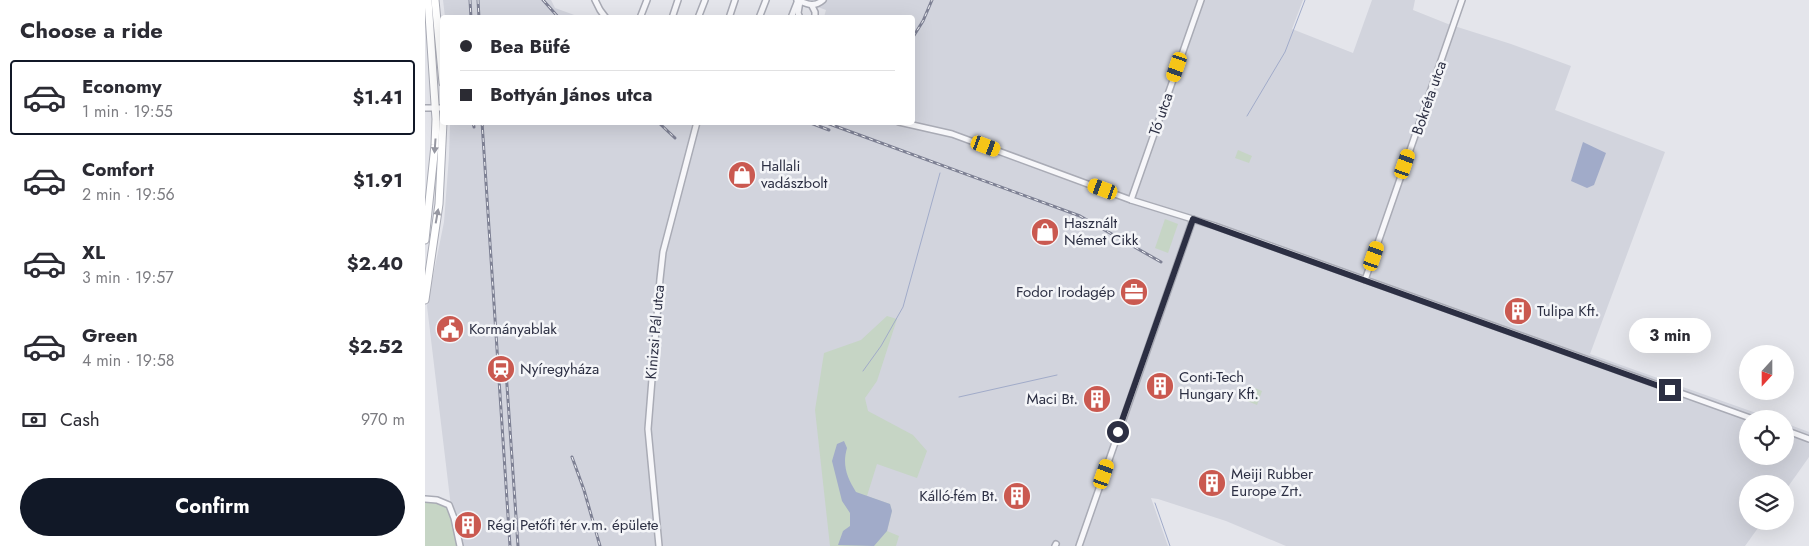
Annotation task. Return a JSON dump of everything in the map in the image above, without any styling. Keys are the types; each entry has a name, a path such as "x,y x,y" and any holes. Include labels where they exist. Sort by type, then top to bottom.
{"main road":[{"path":"425,240 439,108 428,0"},
{"path":"435,0 440,52"},
{"path":"425,300 439,204 443,125"}],"street":[{"path":"641,15 647,0"},
{"path":"673,15 678,0"},
{"path":"700,15 705,0"},
{"path":"730,15 735,0"},
{"path":"760,15 766,0"},
{"path":"798,0 813,6 823,0"},
{"path":"792,15 798,0"},
{"path":"798,0 799,15"},
{"name":"Tó utca","path":"1131,200 1201,0"},
{"name":"Bokréta utca","path":"1365,280 1462,0"},
{"path":"597,1 604,15"},
{"path":"813,6 815,15"},
{"path":"425,108 439,108"},
{"name":"Kinizsi Pál utca","path":"659,546 648,429 660,279 663,252 696,125"},
{"path":"912,125 952,134 1131,200 1193,219 1739,414"},
{"path":"1079,546 1193,219"},
{"path":"1794,433 1809,439"},
{"path":"425,499 437,500 449,505 460,546"}],"shaded area":[{"path":"443,0 551,0 555,8 574,15 445,15"},
{"path":"799,0 1303,0 1292,29 1353,53 1372,0 1415,0 1413,10 1448,24 1571,66 1555,110 1665,152 1590,354 1748,410 1739,410 1739,465 1794,465 1794,426 1809,432 1809,457 1794,478 1794,475 1739,475 1739,530 1757,530 1745,546 1286,546 1226,521 1151,498 1168,546 461,546 451,507 427,306 444,222 450,125 915,125 915,15 825,15 826,10"}],"green space":[{"path":"1238,150 1252,156 1249,163 1235,158"},
{"path":"1165,219 1178,224 1168,253 1155,248"},
{"path":"887,316 897,319 877,381 865,398 868,411 913,435 927,451 917,478 877,464 867,496 890,504 892,511 887,531 899,536 896,546 830,546 815,410 824,353 861,340"},
{"path":"1250,386 1262,391 1257,405 1245,400"},
{"path":"425,499 437,500 448,506 460,546 425,546"}],"water":[{"path":"1583,142 1606,153 1594,185 1587,188 1571,181"},
{"path":"844,441 847,448 846,471 856,492 890,504 892,511 887,531 874,546 838,545 843,531 850,526 850,513 842,501 832,461 837,444"}],"waterway":[{"path":"1247,116 1285,52 1305,0"},
{"path":"863,371 881,346 903,307 940,173"},
{"path":"959,397 1057,375"},
{"path":"1155,503 1170,546"}],"railway":[{"path":"470,0 471,15"},
{"path":"478,0 479,15"},
{"path":"543,0 556,15"},
{"path":"915,34 932,0"},
{"path":"482,125 510,546"},
{"path":"661,125 675,138"},
{"path":"816,125 829,130"},
{"path":"832,125 1080,216 1161,262"},
{"path":"506,371 518,546"},
{"path":"572,457 584,490 600,546"}],"place":[{"name":"Hallali vadászbolt","path":"742,175"},
{"name":"Használt Német Cikk","path":"1045,232"},
{"name":"Fodor Irodagép","path":"1134,292"},
{"name":"Tulipa Kft.","path":"1518,311"},
{"name":"Kormányablak","path":"450,329"},
{"name":"Nyíregyháza","path":"501,369"},
{"name":"Conti-Tech Hungary Kft.","path":"1160,386"},
{"name":"Maci Bt.","path":"1097,399"},
{"name":"Meiji Rubber Europe Zrt.","path":"1212,483"},
{"name":"Kálló-fém Bt.","path":"1017,496"},
{"name":"Régi Petőfi tér v.m. épülete","path":"468,525"}],"route":[{"path":"1118,432 1193,219 1670,390"}]}
